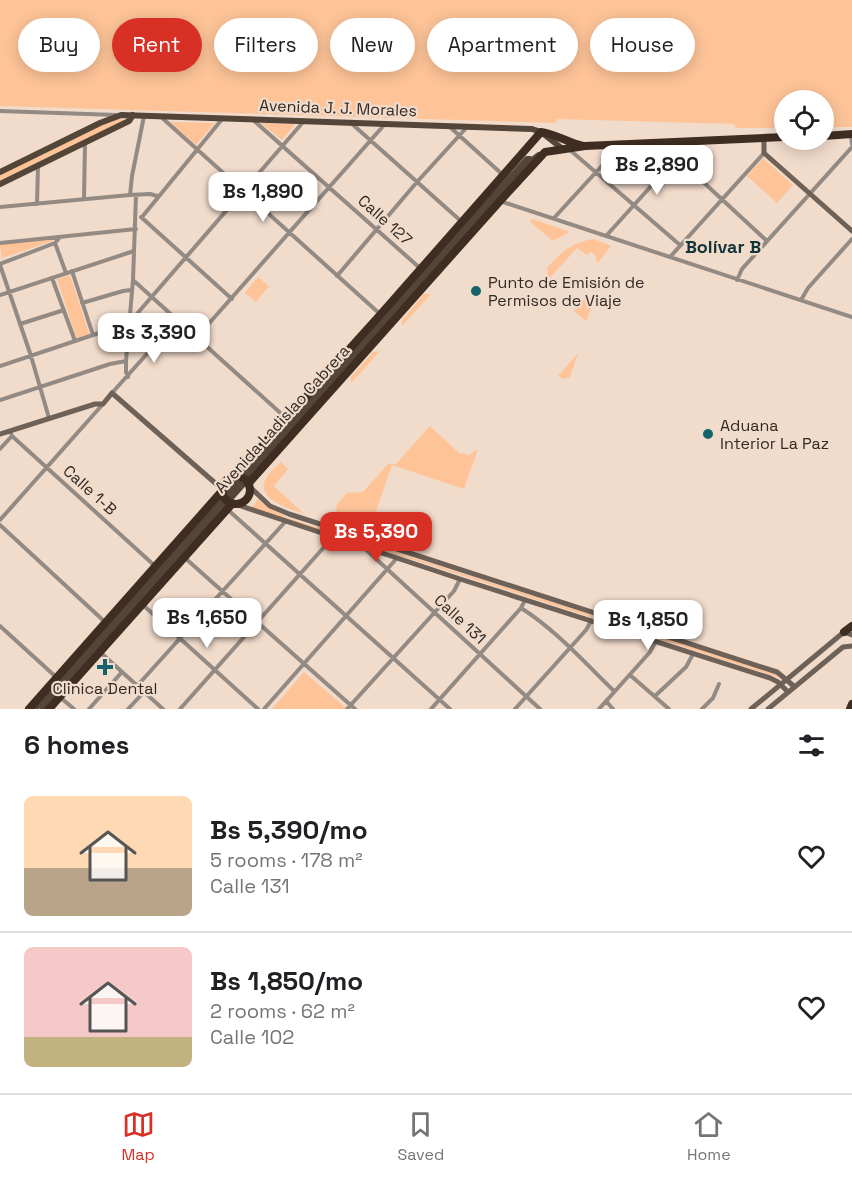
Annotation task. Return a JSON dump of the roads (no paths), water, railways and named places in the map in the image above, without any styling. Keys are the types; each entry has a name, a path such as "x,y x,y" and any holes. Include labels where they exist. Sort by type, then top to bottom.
{"highway":[{"name":"Avenida Ladislao Cabrera","path":"244,481 287,418 541,132 585,146"},
{"path":"834,135 851,134"},
{"name":"Avenida Ladislao Cabrera","path":"244,481 545,152 585,146 774,138"},
{"path":"465,220 478,213 482,200"},
{"path":"244,481 249,495 246,500 225,500 225,482 244,481"},
{"name":"Avenida Ladislao Cabrera","path":"49,709 184,558 225,500"},
{"name":"Avenida Ladislao Cabrera","path":"29,709 156,566 225,500"},
{"path":"848,634 852,626"},
{"path":"850,709 852,704"}],"main road":[{"path":"97,114 101,119 100,123"},
{"path":"0,172 121,115"},
{"name":"Avenida J. J. Morales","path":"121,115 448,125 531,129 541,132"},
{"path":"0,183 132,119 133,115"},
{"path":"541,132 567,150"},
{"path":"764,138 764,153 852,231"},
{"name":"Avenida Ladislao Cabrera","path":"244,481 478,213 529,160 545,152"},
{"name":"Avenida Ladislao Cabrera","path":"35,709 244,481 529,160"},
{"path":"0,434 11,433 95,404 103,404 112,393 225,500 285,522 770,678 788,692"},
{"path":"244,481 270,506 280,511 773,670 788,679 795,687"},
{"name":"Avenida Ladislao Cabrera","path":"43,709 225,500"},
{"path":"345,541 347,534"},
{"path":"751,709 848,634"},
{"path":"768,709 843,647 852,646"}],"street":[{"path":"0,111 121,115"},
{"path":"130,195 144,116"},
{"path":"159,116 381,314"},
{"path":"139,217 223,118"},
{"name":"Calle 127","path":"252,119 421,269"},
{"path":"0,366 129,324 304,120"},
{"path":"351,123 417,182 465,220"},
{"path":"197,336 386,123"},
{"path":"448,125 504,175"},
{"path":"337,276 468,126"},
{"path":"737,280 742,269 852,146 851,134"},
{"path":"84,200 85,142"},
{"path":"606,236 691,142"},
{"path":"660,143 767,241"},
{"path":"554,218 621,145"},
{"path":"567,150 596,172 680,245"},
{"path":"670,257 764,153"},
{"path":"37,204 38,165"},
{"path":"0,207 130,195 157,196"},
{"path":"128,376 126,361 134,251 139,217 136,195"},
{"path":"500,201 852,316"},
{"path":"139,217 232,299"},
{"path":"0,243 136,229"},
{"path":"49,418 0,264 55,243 60,240 60,237"},
{"path":"801,300 808,288 852,239"},
{"path":"55,243 66,273"},
{"path":"0,295 134,251"},
{"path":"72,271 93,335"},
{"path":"52,278 75,341"},
{"path":"133,280 287,418"},
{"path":"82,303 131,290"},
{"path":"20,324 64,310"},
{"path":"112,393 178,320"},
{"path":"0,400 126,361"},
{"path":"103,404 0,522 106,622"},
{"path":"0,449 11,433"},
{"name":"Calle 1-B","path":"11,433 156,566"},
{"path":"225,500 265,544 450,709"},
{"path":"137,686 285,522"},
{"path":"180,709 333,537"},
{"name":"Calle 131","path":"362,546 540,709"},
{"path":"184,558 351,708 454,591 460,579"},
{"path":"264,709 397,558"},
{"path":"431,709 521,608 525,600"},
{"path":"142,605 258,709"},
{"path":"521,608 569,648 614,691"},
{"path":"515,709 586,630 591,621"},
{"path":"1,628 56,678"},
{"path":"599,709 650,652 656,642"},
{"path":"100,652 163,709"},
{"path":"655,696 686,667 693,654"},
{"path":"89,709 122,672"},
{"path":"630,675 669,709"},
{"path":"702,709 713,698 719,684"},
{"path":"128,709 144,692"},
{"path":"60,697 74,709"},
{"path":"606,701 613,709"}],"place":[{"name":"Punto de Emisión de Permisos de Viaje","path":"476,291"},
{"name":"Aduana Interior La Paz","path":"708,434"},
{"name":"Clinica Dental","path":"105,667"}],"district":[{"name":"Bolívar B","path":"723,246"}]}
